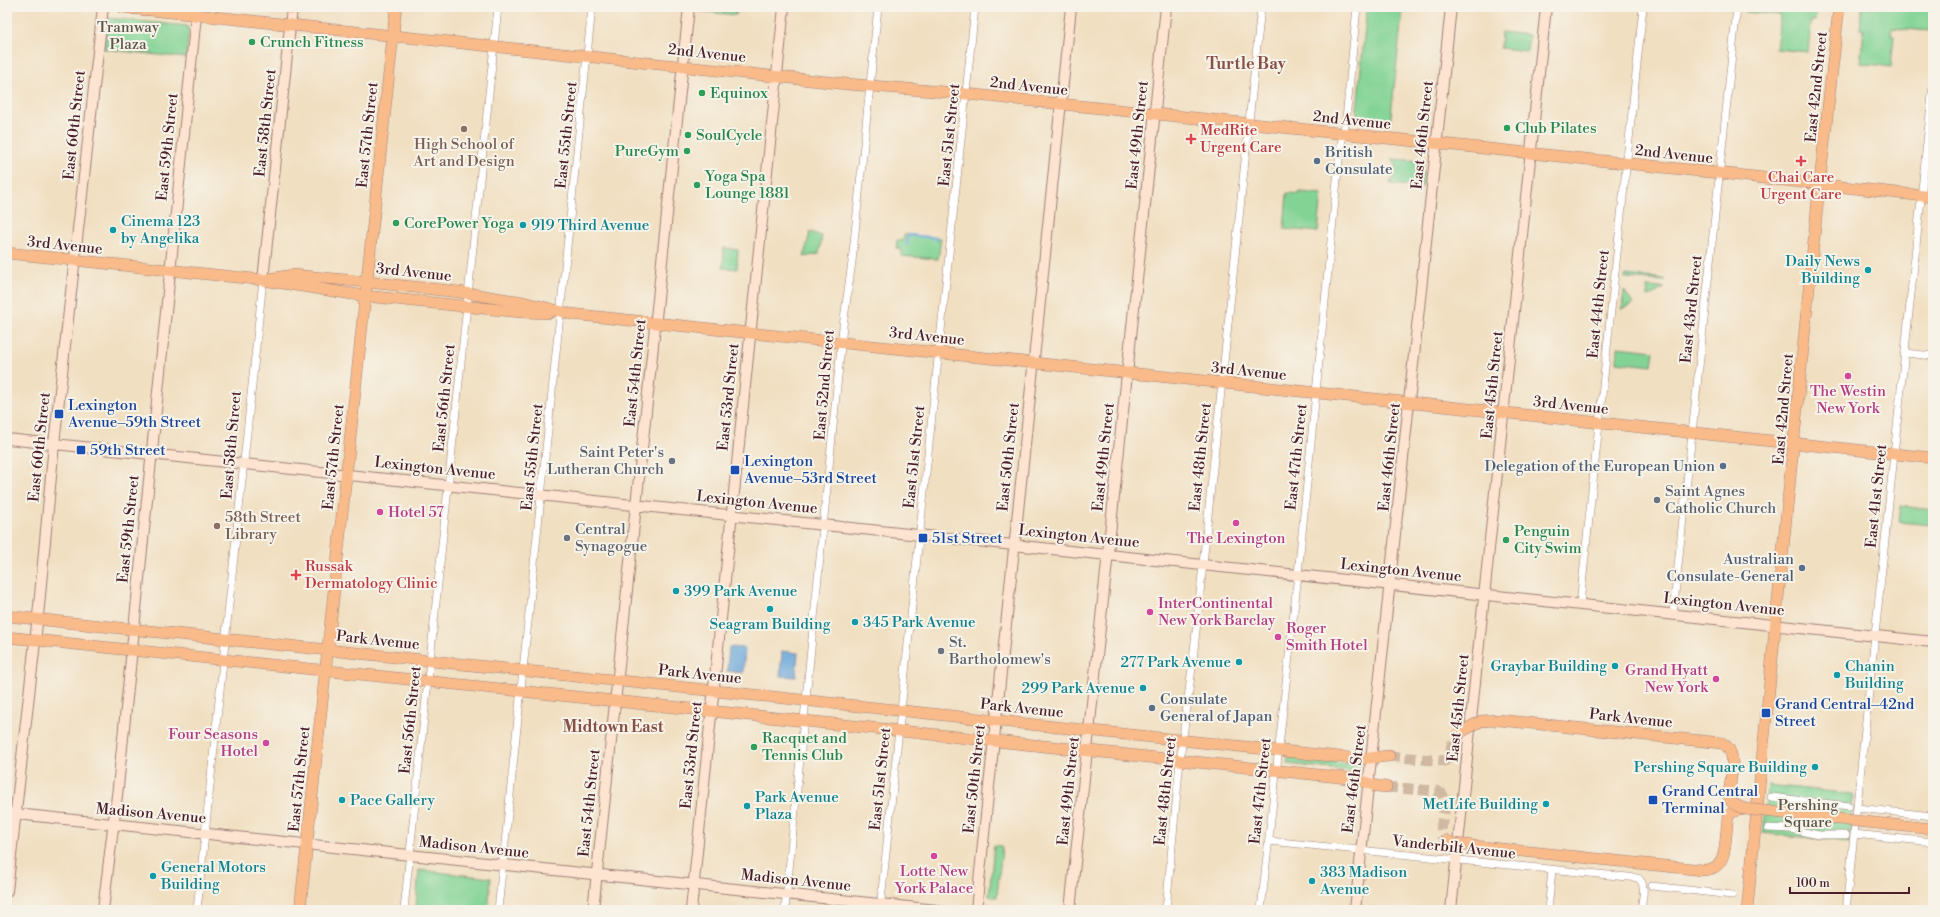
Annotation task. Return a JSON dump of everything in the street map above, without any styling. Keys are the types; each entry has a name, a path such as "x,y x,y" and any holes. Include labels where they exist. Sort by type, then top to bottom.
{"main road":[{"name":"East 60th Street","path":"7,891 11,813 35,640 54,444 103,7"},
{"name":"East 58th Street","path":"263,280 292,7"},
{"name":"East 57th Street","path":"300,910 396,7"},
{"name":"East 54th Street","path":"593,910 689,7"},
{"name":"East 53rd Street","path":"690,910 784,7"},
{"name":"East 50th Street","path":"976,910 1032,363 1071,7"},
{"name":"East 49th Street","path":"1070,910 1166,7"},
{"name":"East 46th Street","path":"1355,910 1391,584 1451,7"},
{"name":"East 45th Street","path":"1451,910 1532,154 1546,7"},
{"name":"East 42nd Street","path":"1747,910 1839,7"},
{"name":"2nd Avenue","path":"137,8 194,10 290,24 494,47 684,65 870,86 966,94 1933,197"},
{"name":"East 59th Street","path":"103,910 151,454 194,10"},
{"name":"3rd Avenue","path":"7,253 263,280 365,296 521,312 561,313 842,342 1933,458"},
{"name":"3rd Avenue","path":"263,280 293,275 468,293 523,302 561,313"},
{"path":"318,277 341,293"},
{"name":"Lexington Avenue","path":"7,438 1201,563 1933,642"},
{"name":"Park Avenue","path":"7,616 1359,759 1389,756"},
{"path":"7,637 1275,770 1356,779 1386,787"},
{"name":"Park Avenue","path":"1459,733 1478,722 1492,719 1722,742 1728,747 1732,756 1730,800 1734,805 1745,809 1933,829"},
{"path":"1447,842 1462,845 1709,870 1719,864 1723,857 1728,816 1734,811 1745,809"},
{"name":"Madison Avenue","path":"11,813 786,894 880,907 937,910"}],"street":[{"name":"East 56th Street","path":"404,910 498,7"},
{"name":"East 55th Street","path":"498,910 592,7"},
{"name":"East 52nd Street","path":"784,910 878,7"},
{"name":"East 51st Street","path":"880,907 975,7"},
{"name":"East 48th Street","path":"1166,910 1180,760 1193,660 1201,563 1222,383 1261,7"},
{"name":"East 47th Street","path":"1261,910 1277,750 1298,574 1357,7"},
{"name":"East 44th Street","path":"1580,604 1643,7"},
{"name":"East 43rd Street","path":"1673,613 1737,7"},
{"name":"East 41st Street","path":"1846,910 1933,86"},
{"name":"East 58th Street","path":"197,910 263,280"},
{"path":"1905,353 1933,356"},
{"path":"1771,797 1849,806"},
{"path":"1857,808 1933,816"},
{"path":"1768,828 1790,829 1819,836 1846,835"},
{"path":"1854,834 1933,842"},
{"name":"Vanderbilt Avenue","path":"1269,841 1638,878 1643,887 1641,910"},
{"path":"1548,910 1552,870"},
{"path":"1652,886 1732,895"}],"green space":[{"path":"700,7 737,7 736,15 700,11"},
{"path":"1367,7 1403,7 1390,124 1356,119"},
{"path":"1745,7 1816,7 1815,21 1811,21 1808,52 1776,49 1780,15 1745,12"},
{"path":"1862,7 1932,7 1930,31 1892,28 1891,34 1894,35 1891,67 1860,63 1864,29 1860,29"},
{"name":"Tramway Plaza","path":"108,18 187,26 189,30 186,58 104,49"},
{"path":"1501,32 1529,35 1527,51 1500,48"},
{"path":"1391,159 1424,161 1422,187 1390,184 1396,165"},
{"path":"1300,192 1322,194 1318,232 1284,229 1287,193 1300,194"},
{"path":"810,232 822,236 819,254 804,257"},
{"path":"904,234 941,238 938,259 901,256 902,249 896,248 897,240 903,241"},
{"path":"724,248 738,250 737,269 723,268"},
{"path":"1625,275 1665,279 1665,281 1625,278"},
{"path":"1647,287 1665,288 1648,297"},
{"path":"1624,290 1633,304 1622,309"},
{"path":"1618,347 1654,351 1652,366 1617,362"},
{"path":"1901,506 1933,510 1933,525 1899,522"},
{"path":"1288,757 1360,765 1359,772 1287,764"},
{"name":"Pershing Square","path":"1768,785 1853,794 1849,842 1763,833"},
{"path":"994,845 1002,846 997,897 989,896"},
{"path":"419,870 491,878 488,910 441,910 416,907"}],"water":[{"path":"729,647 745,648 743,673 727,671"},
{"path":"782,651 798,653 796,677 780,676"}],"waterway":[{"path":"907,245 908,235 937,238 937,240"}],"tunnel":[{"path":"1389,756 1445,761 1450,754 1454,739 1459,733"},
{"path":"1386,787 1436,791 1442,794 1445,806 1442,831 1443,836 1447,841"}],"place":[{"name":"Crunch Fitness","path":"252,42"},
{"name":"Equinox","path":"702,93"},
{"name":"Club Pilates","path":"1507,128"},
{"name":"High School of Art and Design","path":"464,129"},
{"name":"SoulCycle","path":"688,135"},
{"name":"MedRite Urgent Care","path":"1191,139"},
{"name":"PureGym","path":"687,151"},
{"name":"British Consulate","path":"1317,161"},
{"name":"Chai Care Urgent Care","path":"1801,161"},
{"name":"Yoga Spa Lounge 1881","path":"697,185"},
{"name":"CorePower Yoga","path":"396,223"},
{"name":"919 Third Avenue","path":"523,225"},
{"name":"Cinema 123 by Angelika","path":"113,230"},
{"name":"Daily News Building","path":"1868,270"},
{"name":"The Westin New York","path":"1848,376"},
{"name":"Lexington Avenue–59th Street","path":"59,414"},
{"name":"59th Street","path":"81,450"},
{"name":"Saint Peter's Lutheran Church","path":"672,461"},
{"name":"Delegation of the European Union","path":"1723,466"},
{"name":"Lexington Avenue–53rd Street","path":"735,470"},
{"name":"Saint Agnes Catholic Church","path":"1657,500"},
{"name":"Hotel 57","path":"380,512"},
{"name":"The Lexington","path":"1236,523"},
{"name":"58th Street Library","path":"217,526"},
{"name":"Central Synagogue","path":"567,538"},
{"name":"51st Street","path":"923,538"},
{"name":"Penguin City Swim","path":"1506,540"},
{"name":"Australian Consulate-General","path":"1802,568"},
{"name":"Russak Dermatology Clinic","path":"296,575"},
{"name":"399 Park Avenue","path":"676,591"},
{"name":"Seagram Building","path":"770,609"},
{"name":"InterContinental New York Barclay","path":"1150,612"},
{"name":"345 Park Avenue","path":"855,622"},
{"name":"Roger Smith Hotel","path":"1278,637"},
{"name":"St. Bartholomew's","path":"941,651"},
{"name":"277 Park Avenue","path":"1239,662"},
{"name":"Graybar Building","path":"1615,666"},
{"name":"Chanin Building","path":"1837,675"},
{"name":"Grand Hyatt New York","path":"1716,679"},
{"name":"299 Park Avenue","path":"1143,688"},
{"name":"Consulate General of Japan","path":"1152,708"},
{"name":"Grand Central–42nd Street","path":"1766,713"},
{"name":"Four Seasons Hotel","path":"266,743"},
{"name":"Racquet and Tennis Club","path":"754,747"},
{"name":"Pershing Square Building","path":"1815,767"},
{"name":"Pace Gallery","path":"342,800"},
{"name":"Grand Central Terminal","path":"1653,800"},
{"name":"MetLife Building","path":"1546,804"},
{"name":"Park Avenue Plaza","path":"747,806"},
{"name":"Lotte New York Palace","path":"934,856"},
{"name":"General Motors Building","path":"153,876"},
{"name":"383 Madison Avenue","path":"1312,881"}],"district":[{"name":"Turtle Bay","path":"1246,63"},
{"name":"Midtown East","path":"613,726"}]}
